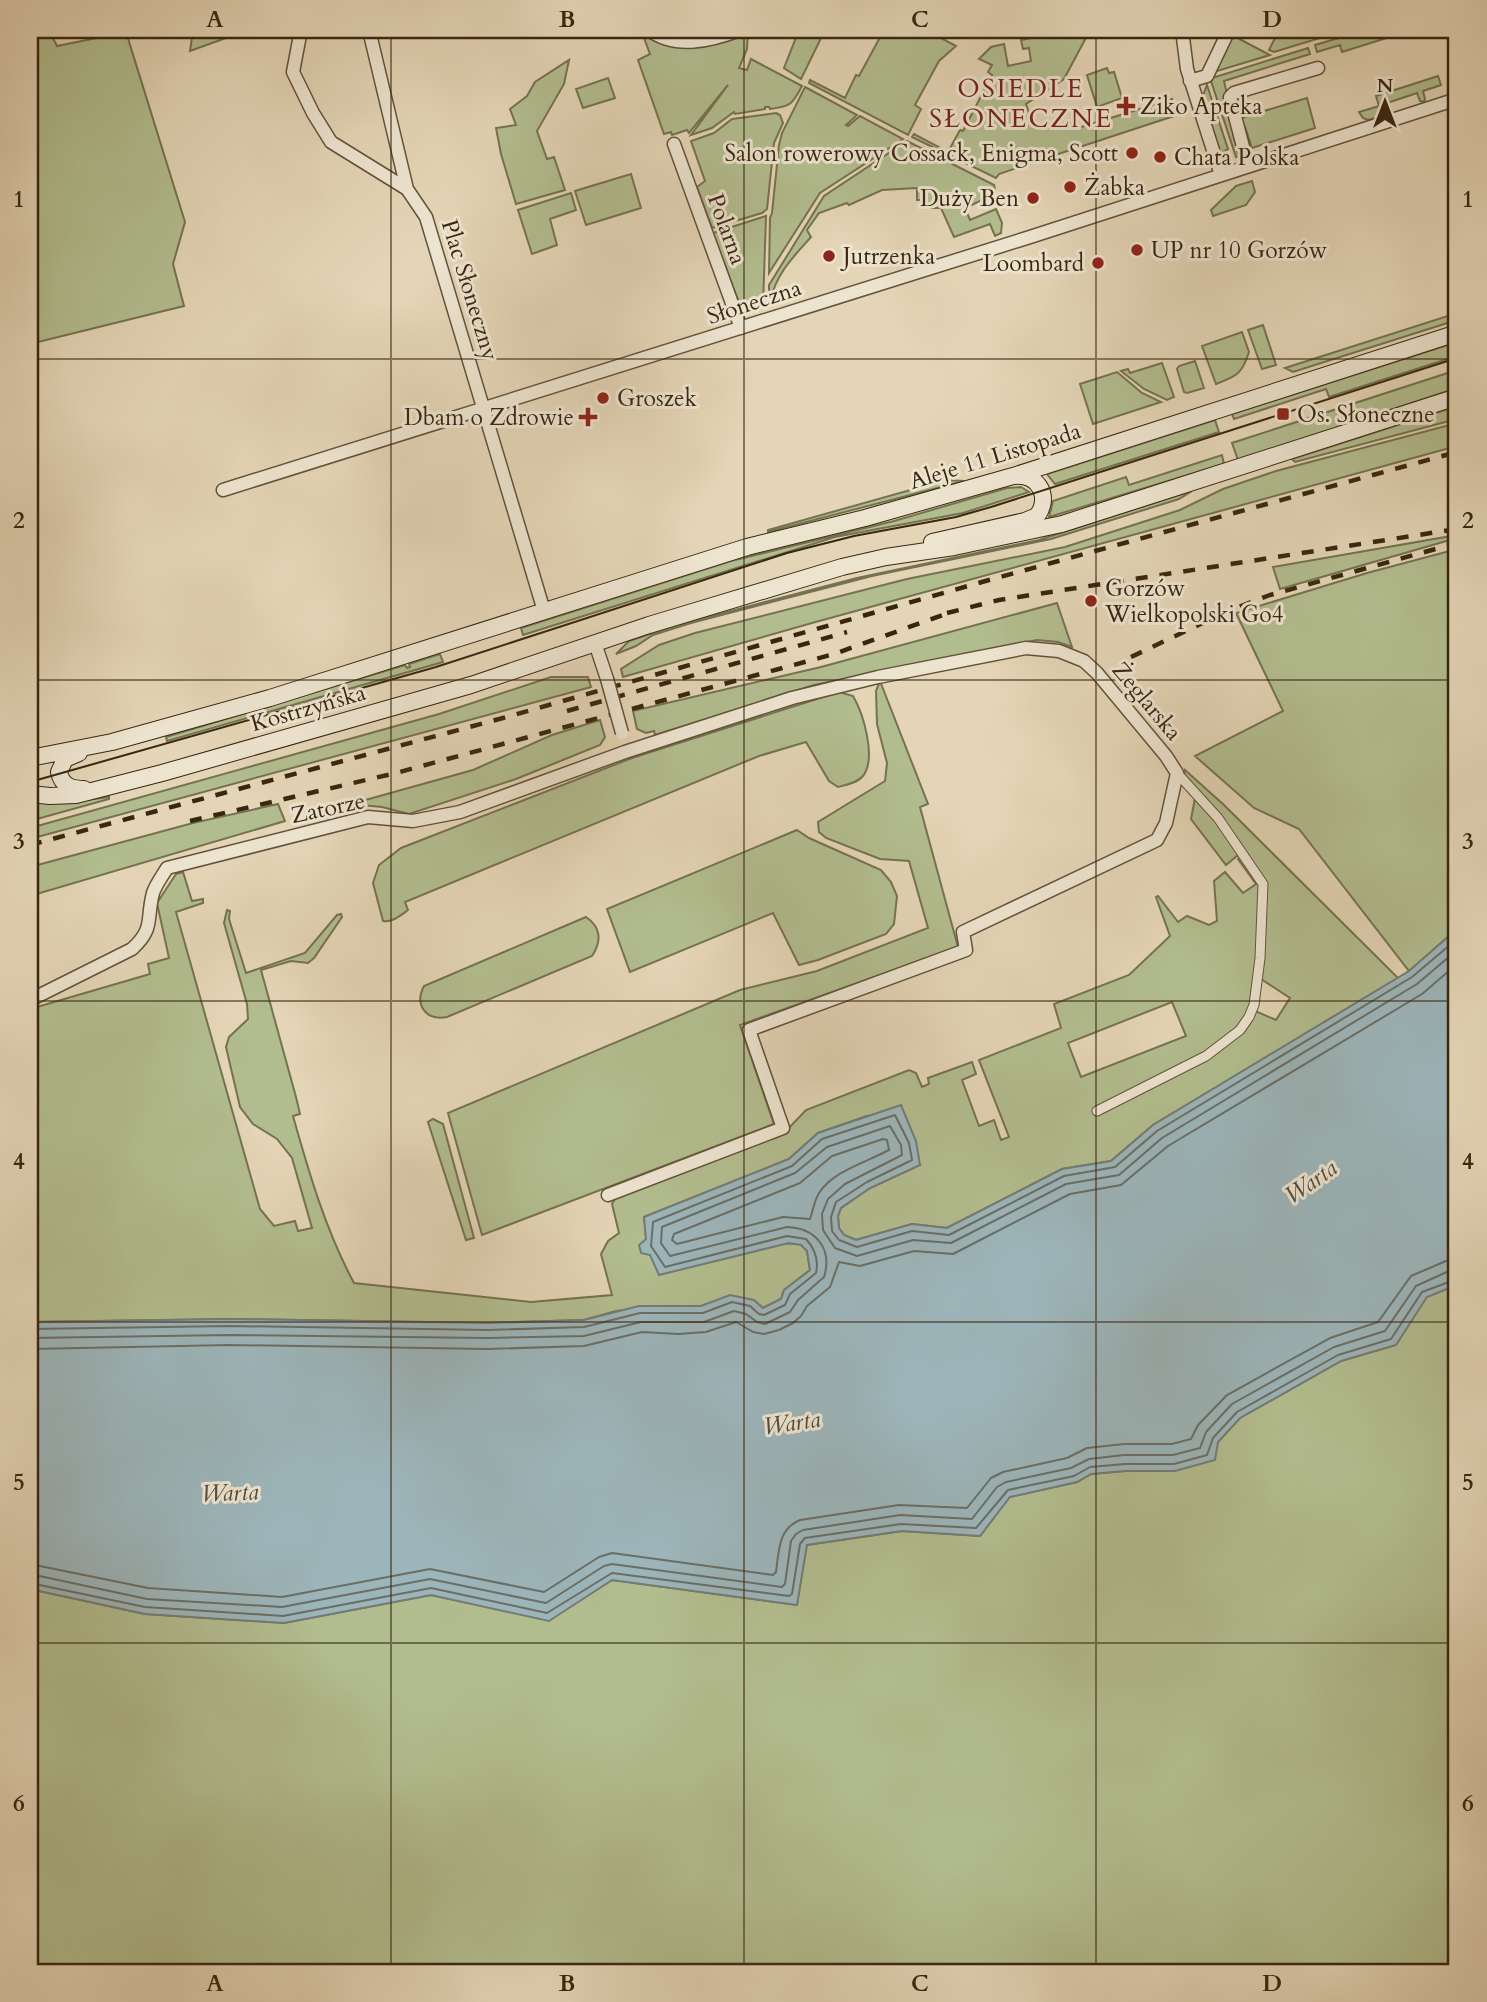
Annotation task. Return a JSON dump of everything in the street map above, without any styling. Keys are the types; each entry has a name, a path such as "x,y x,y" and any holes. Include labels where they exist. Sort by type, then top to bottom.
{"main road":[{"name":"Aleje 11 Listopada","path":"544,611 747,547 865,518 1013,476 1457,333"},
{"path":"886,557 954,548 1050,528 1457,397"},
{"path":"595,643 801,579 886,557 938,539 1025,521 1037,516 1044,502 1040,486 1028,477 1013,476"},
{"name":"Kostrzyńska","path":"30,758 112,742 270,698 544,611"},
{"name":"Kostrzyńska","path":"30,794 63,796 114,786 433,696 595,643"},
{"path":"112,742 69,756 62,762 59,772 63,783 73,789 114,786"}],"street":[{"name":"Plac Słoneczny","path":"301,30 293,72 331,142 407,189 426,217 544,611"},
{"path":"369,30 407,189"},
{"path":"653,33 678,41 710,40 740,30"},
{"path":"1182,30 1190,81 1221,175"},
{"path":"1190,81 1206,76 1229,30"},
{"path":"1248,166 1230,97 1234,93 1318,68"},
{"name":"Słoneczna","path":"223,490 484,410 1457,99"},
{"name":"Polarna","path":"674,144 741,328"},
{"path":"595,643 622,733 625,752"},
{"name":"Żeglarska","path":"608,1195 783,1128 749,1030 966,950 963,932 1157,840 1166,823 1177,772 1097,673 1084,662 1059,651 1027,648 820,690 625,752"},
{"name":"Zatorze","path":"30,1000 132,949 144,938 149,925 153,892 167,868 368,817 413,821 460,812 625,752"},
{"path":"1097,1111 1206,1056 1240,1030 1254,1005 1260,958 1263,884 1218,818 1177,772"}],"green space":[{"path":"30,30 49,30 57,46 126,32 185,222 173,264 184,306 30,344"},
{"path":"193,30 248,30 190,51"},
{"path":"641,30 711,43 748,31 747,49 739,68 747,70 751,59 802,86 793,101 787,105 735,114 734,112 712,128 691,135 728,85 689,133 687,130 672,135 671,132 664,134 638,60 650,54"},
{"path":"799,30 825,30 801,79 784,68"},
{"path":"884,30 926,30 956,46 939,61 915,105 921,109 908,135 809,83 810,80 845,98"},
{"path":"1076,30 1089,32 1064,79 1026,104 1034,127 1073,122 1075,129 1172,99 1177,115 1037,161 1035,155 1029,156 1031,163 999,174 996,178 912,137 914,134 948,152 960,130 963,131 992,75 988,72 992,65 979,59 991,47 1004,44 1008,66 1031,61 1029,48 1023,49 1021,40"},
{"path":"1279,30 1332,30 1330,35 1274,52 1269,50"},
{"path":"1366,30 1412,30 1342,52 1340,45 1317,52 1315,45"},
{"path":"1232,35 1270,55 1214,72"},
{"path":"1308,48 1310,54 1224,81 1241,156 1236,157 1212,78"},
{"path":"569,60 564,84 537,131 547,159 554,157 565,190 516,204 496,128 516,125 510,109 527,96 535,82"},
{"path":"1107,68 1109,73 1114,72 1122,98 1097,107 1087,75"},
{"path":"1438,76 1441,85 1423,91 1424,102 1420,101 1417,93 1381,105 1383,113 1380,117 1368,120 1359,112 1379,106 1376,96"},
{"path":"608,78 615,98 583,108 576,89"},
{"path":"1207,85 1228,149 1220,154 1202,98"},
{"path":"805,87 857,115 846,125 860,116 903,139 820,193 769,273 770,218 779,145 782,133"},
{"path":"1307,98 1315,128 1252,148 1245,127 1241,127 1238,119"},
{"path":"776,113 780,115 783,123 774,143 767,209 762,213 712,228 697,187 705,181 691,141 714,133 732,119"},
{"path":"907,141 994,185 995,190 991,196 965,208 970,220 996,209 1002,223 1001,233 995,236 990,224 954,237 941,208 926,208 925,200 917,200 917,188 882,190 849,205 847,203 819,213 807,230 811,237 781,274 769,301 769,285 824,196"},
{"path":"631,174 641,208 586,225 575,191"},
{"path":"1252,181 1255,192 1246,205 1213,216 1211,210 1236,186"},
{"path":"571,193 576,210 550,219 557,245 532,254 518,210"},
{"path":"766,216 763,306 741,308 713,233"},
{"path":"1457,313 1457,320 1293,372 1285,368"},
{"path":"1263,325 1276,365 1262,369 1248,330"},
{"path":"1242,332 1249,352 1244,365 1234,376 1216,384 1202,346"},
{"path":"1457,342 1457,356 1329,397 1326,389 1234,419 1232,414"},
{"path":"1195,361 1204,388 1187,393 1184,392 1177,369"},
{"path":"1162,363 1174,397 1167,400 1144,389 1121,371 1128,369 1130,373"},
{"path":"1457,370 1457,388 1238,460 1232,443"},
{"path":"1117,372 1142,393 1161,402 1093,424 1080,384"},
{"path":"1457,406 1457,419 1295,462 1292,459"},
{"path":"1215,420 1219,432 1055,484 1047,474"},
{"path":"1457,423 1457,446 623,677 621,669 659,645 695,633 907,579 1065,547 1180,510 1223,489 1276,471"},
{"path":"1222,455 1224,464 1049,517 1053,501 1126,477 1129,485"},
{"path":"946,480 964,481 768,532 768,530"},
{"path":"1021,487 1029,492 963,513 835,537 523,635 521,628 731,561 894,521 1007,488"},
{"path":"1192,491 1179,499 1051,539 872,576 691,623 653,635 616,654 629,641 677,625 857,578 1039,540"},
{"path":"1457,535 1457,538 1280,589 1273,567"},
{"path":"1457,549 1457,929 1409,971 1299,829 1254,808 1195,756 1283,711 1236,613"},
{"path":"1057,603 1072,647 1058,642 1037,640 814,685 655,735 654,731 646,733 637,729 633,711 821,667"},
{"path":"440,654 443,662 167,741 166,737 405,665 407,668 410,667 409,664"},
{"path":"551,677 588,677 591,687 30,839 30,828 439,714"},
{"path":"880,681 928,804 920,807 958,947 740,1025 774,1124 482,1235 448,1113 740,990 817,971 928,928 909,861 880,859 826,838 819,832 818,822 885,781 887,763 877,724 876,691"},
{"path":"839,692 853,696 861,713 869,747 867,768 863,776 855,782 838,787 829,781 806,742 759,756 405,902 408,910 393,920 383,921 373,883 379,865 401,848 632,758"},
{"path":"600,720 605,737 600,745 516,779 409,814 382,807 351,804 473,770 552,735"},
{"path":"1185,770 1224,805 1398,978 1153,1125 1111,1161 1062,1169 947,1228 912,1224 856,1240 844,1235 839,1228 838,1216 841,1208 870,1188 920,1165 867,1116 818,1133 789,1159 644,1217 646,1239 801,1244 807,1251 810,1270 784,1290 781,1299 763,1308 723,1299 701,1306 663,1306 616,1311 584,1320 488,1323 230,1319 30,1322 30,1009 150,974 148,964 169,958 157,903 176,874 183,872 192,901 203,899 203,903 176,912 260,1209 274,1226 295,1221 298,1231 312,1228 292,1158 277,1139 253,1124 240,1107 226,1047 229,1037 248,1019 247,1004 224,923 227,910 230,911 229,919 246,973 305,953 337,915 341,914 342,917 308,963 291,961 261,970 300,1114 293,1116 305,1159 327,1222 354,1283 531,1302 612,1295 601,1254 608,1241 619,1233 612,1204 616,1197 787,1130 806,1110 909,1070 916,1073 922,1087 929,1084 928,1078 972,1062 976,1074 962,1080 979,1126 994,1120 1001,1140 1009,1137 979,1060 1061,1028 1054,1004 1129,975 1170,936 1156,897 1158,896 1178,922 1187,916 1209,925 1217,921 1214,881 1225,872 1243,893 1256,884 1238,859 1238,855 1226,865 1191,819 1195,798 1182,783","holes":["1261,979 1290,998 1276,1020 1255,1011","1172,1002 1186,1036 1081,1077 1068,1043"]},
{"path":"109,797 30,821 30,800 71,802"},
{"path":"278,804 285,821 30,896 30,867 193,823"},
{"path":"797,830 881,870 891,882 897,896 894,924 886,934 799,965 773,913 630,972 607,909"},
{"path":"586,917 595,925 598,935 592,956 447,1017 433,1017 421,1005 424,986"},
{"path":"433,1119 443,1124 474,1238 466,1240 428,1122"},
{"path":"1457,1243 1457,1972 30,1972 30,1589 145,1614 284,1623 431,1595 549,1620 612,1580 797,1605 806,1545 902,1531 980,1536 1009,1497 1077,1482 1091,1474 1125,1471 1218,1442 1240,1418 1341,1361 1396,1345"}],"water":[{"name":"Warta","path":"1457,929 1457,1285 1427,1297 1396,1345 1341,1361 1240,1418 1218,1442 1215,1460 1175,1471 1091,1474 1077,1482 1010,1497 980,1536 902,1531 807,1545 797,1605 612,1580 549,1621 431,1595 284,1623 145,1614 30,1589 30,1322 230,1319 488,1323 584,1320 639,1306 701,1306 730,1295 754,1300 763,1308 781,1299 784,1290 810,1270 807,1251 801,1245 789,1243 659,1275 650,1255 641,1253 639,1245 646,1239 644,1217 789,1159 818,1133 901,1105 916,1141 920,1165 870,1188 841,1208 838,1216 839,1228 844,1235 856,1240 912,1224 947,1228 1062,1169 1111,1161 1153,1125 1409,971"}],"tram line":[{"path":"30,782 436,667 787,553 991,507 1457,358"}],"railway":[{"path":"30,845 503,718 989,580 1457,452"},
{"path":"947,613 999,600 1457,529"},
{"path":"1131,657 1228,611 1270,595 1457,543"},
{"path":"190,821 396,773 834,654 954,611"},
{"path":"567,711 847,632"}],"place":[{"name":"Ziko Apteka","path":"1126,106"},
{"name":"Salon rowerowy Cossack, Enigma, Scott","path":"1132,153"},
{"name":"Chata Polska","path":"1160,157"},
{"name":"Żabka","path":"1070,187"},
{"name":"Duży Ben","path":"1033,198"},
{"name":"UP nr 10 Gorzów","path":"1137,250"},
{"name":"Jutrzenka","path":"829,256"},
{"name":"Loombard","path":"1098,263"},
{"name":"Groszek","path":"603,398"},
{"name":"Os. Słoneczne","path":"1283,414"},
{"name":"Dbam o Zdrowie","path":"588,417"},
{"name":"Gorzów Wielkopolski Go4","path":"1091,601"}],"district":[{"name":"OSIEDLE SŁONECZNE","path":"1021,103"}]}
